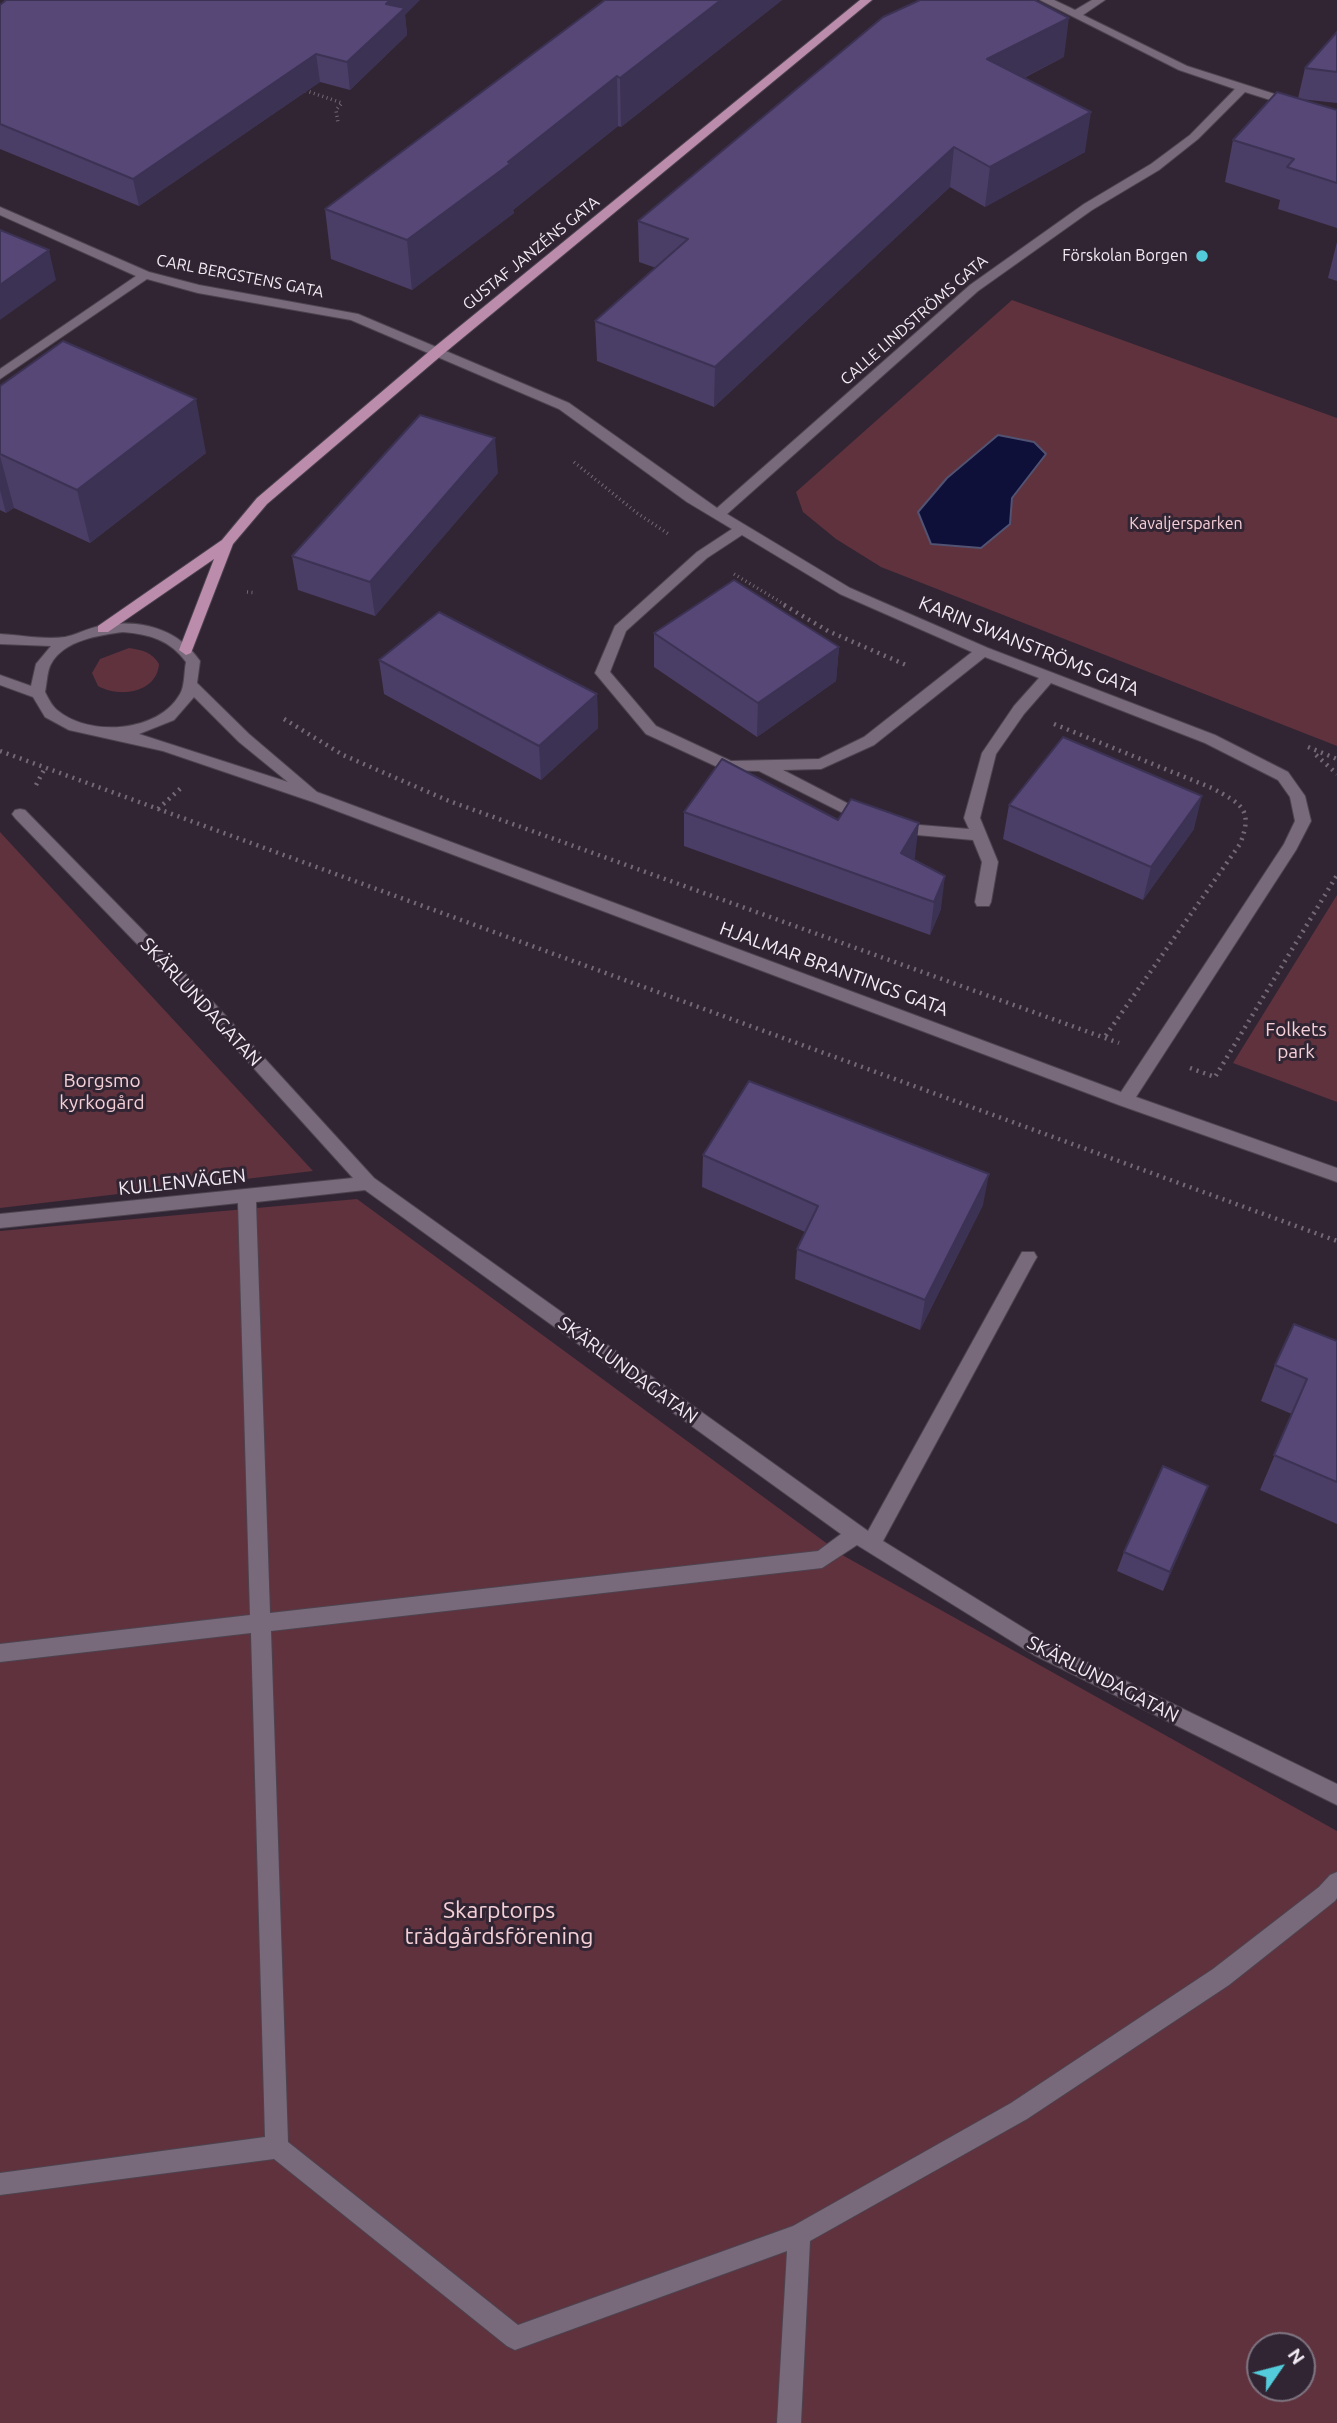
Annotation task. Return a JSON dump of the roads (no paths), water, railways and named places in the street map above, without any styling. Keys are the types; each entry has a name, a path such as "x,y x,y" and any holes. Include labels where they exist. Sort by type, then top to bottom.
{"main road":[{"name":"GUSTAF JANZÉNS GATA","path":"103,629 227,543 262,501 437,352 867,0"},
{"name":"GUSTAF JANZÉNS GATA","path":"186,650 227,543"}],"street":[{"path":"1045,0 1183,68 1337,118"},
{"path":"1075,15 1100,0"},
{"name":"CALLE LINDSTRÖMS GATA","path":"720,513 974,288 1088,207 1155,167 1194,137 1241,89"},
{"name":"CARL BERGSTENS GATA","path":"0,211 145,275 198,289 354,317 437,352"},
{"path":"0,376 145,275"},
{"name":"KARIN SWANSTRÖMS GATA","path":"437,352 564,406 660,477 845,591 983,651 1210,738 1283,776 1297,796 1303,821 1291,846 1125,1100"},
{"path":"743,528 702,555 620,629 602,673 651,730 729,766 821,764 869,741 983,651"},
{"path":"0,680 34,692 37,674 48,657 66,642 103,629 123,627 160,632 186,650 193,662 192,687"},
{"path":"0,639 66,642"},
{"path":"983,902 990,862 972,818 989,754 1019,710 1049,676"},
{"name":"HJALMAR BRANTINGS GATA","path":"114,734 140,729 163,718 181,704 192,687 244,738 318,798"},
{"name":"HJALMAR BRANTINGS GATA","path":"34,692 42,710 60,724 85,733 114,734 163,743 210,762 318,798 1125,1100 1337,1175"},
{"path":"763,766 854,816 906,831 979,835"},
{"name":"SKÄRLUNDAGATAN","path":"20,814 208,1007 368,1183 864,1539 1041,1649 1337,1795"},
{"name":"KULLENVÄGEN","path":"0,1221 368,1183"},
{"path":"247,1197 277,2147"},
{"path":"0,1653 822,1559 864,1539 1028,1257"},
{"path":"0,2184 277,2147 515,2338 799,2235 1019,2111 1221,1977 1327,1894 1337,1882"},
{"path":"789,2423 799,2235"}],"place":[{"name":"Förskolan Borgen","path":"1202,256"}],"park label":[{"name":"Kavaljersparken","path":"1186,524"},
{"name":"Folkets park","path":"1296,1041"},
{"name":"Borgsmo kyrkogård","path":"102,1092"},
{"name":"Skarptorps trädgårdsförening","path":"499,1923"}]}
